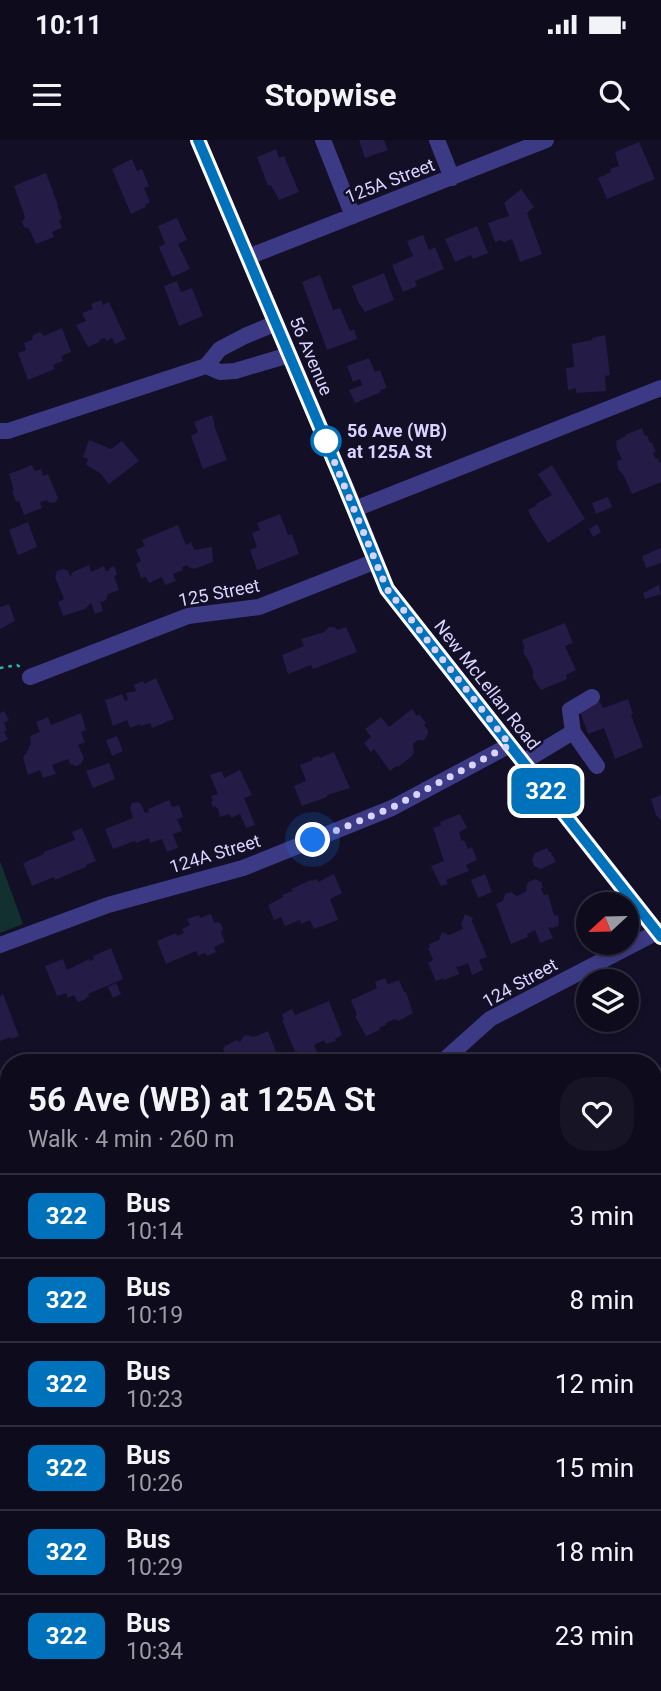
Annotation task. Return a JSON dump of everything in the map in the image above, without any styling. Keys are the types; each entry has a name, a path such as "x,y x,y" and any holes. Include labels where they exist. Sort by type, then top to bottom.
{"street":[{"name":"56 Avenue","path":"198,140 387,589"},
{"path":"323,140 353,216"},
{"path":"436,140 452,178"},
{"name":"125A Street","path":"248,257 546,140"},
{"path":"0,431 206,366 220,349 276,323"},
{"path":"206,366 220,372 235,372 289,355"},
{"path":"355,509 661,388"},
{"name":"125 Street","path":"30,677 188,616 259,607 376,561"},
{"name":"New McLellan Road","path":"387,589 660,933"},
{"path":"592,697 570,710 573,732 597,766"},
{"path":"523,762 573,732"},
{"name":"124A Street","path":"0,945 107,905 243,868 391,808 510,745"},
{"name":"124 Street","path":"451,1054 490,1019 660,933"}],"green space":[{"path":"0,861 23,924 0,933"}],"building":[{"path":"359,140 384,140 388,150 365,158"},
{"path":"639,142 655,179 607,199 598,178 619,166 615,152"},
{"path":"276,149 279,158 284,156 299,192 279,200 271,185 268,186 257,157"},
{"path":"132,159 137,171 142,169 149,186 144,188 150,202 131,214 112,169"},
{"path":"46,173 58,205 62,228 52,232 54,237 36,244 29,229 24,227 22,222 25,217 14,186"},
{"path":"521,189 534,207 527,213 542,254 520,262 512,239 495,242 488,223 509,216 504,203"},
{"path":"177,218 187,240 178,244 190,269 172,277 159,247 165,244 158,226"},
{"path":"477,226 488,253 473,259 471,255 455,262 445,239"},
{"path":"423,235 429,250 435,247 444,269 415,281 417,286 403,292 392,265 413,256 407,241"},
{"path":"384,273 394,300 365,312 352,286"},
{"path":"320,275 333,310 340,308 350,331 354,329 357,339 327,350 302,282"},
{"path":"177,281 181,292 192,288 203,316 179,326 164,286"},
{"path":"101,300 103,305 109,302 126,339 115,344 112,338 106,341 105,338 88,347 76,325 86,321 82,313 93,309 91,304"},
{"path":"62,328 71,352 61,356 63,361 53,365 55,369 28,380 18,353 26,350 24,343 40,332 44,336"},
{"path":"605,335 610,375 605,376 606,391 576,393 576,388 568,390 566,368 574,367 572,344"},
{"path":"369,358 375,372 380,370 387,388 355,403 349,390 362,385 360,379 353,382 347,366"},
{"path":"212,415 227,460 203,469 191,436 198,432 194,422"},
{"path":"642,428 652,443 656,459 661,462 661,482 632,494 618,469 617,461 622,459 616,441"},
{"path":"89,440 111,449 122,441 139,461 109,484 100,473 86,465 88,459 83,457"},
{"path":"32,465 35,471 41,469 43,476 48,474 58,498 52,503 47,500 40,502 42,508 24,515 19,501 16,502 9,474"},
{"path":"552,465 585,519 548,543 528,510 552,495 538,474"},
{"path":"608,497 612,507 596,514 592,503"},
{"path":"280,514 288,535 292,534 299,554 257,570 250,550 257,547 252,533 260,530 257,523"},
{"path":"28,522 37,547 18,555 9,530"},
{"path":"597,524 601,532 593,537 589,529"},
{"path":"178,525 186,545 191,542 194,550 212,547 213,562 194,569 188,565 182,567 183,570 173,574 176,581 165,585 162,577 149,583 146,577 141,578 136,564 141,561 136,550 145,546 142,540"},
{"path":"661,548 661,563 646,568 642,556"},
{"path":"89,565 91,572 104,566 106,571 110,570 109,568 114,566 119,590 108,594 106,600 100,601 103,611 95,614 91,603 85,609 63,616 58,602 64,599 55,577 57,571 63,569 68,571 70,576"},
{"path":"659,585 661,594 645,599 643,593"},
{"path":"9,604 15,621 0,629 0,607"},
{"path":"565,623 573,643 565,646 576,670 566,675 567,679 541,690 533,678 522,640"},
{"path":"329,627 338,630 346,627 357,652 313,669 311,665 288,674 282,655 304,646 301,639 324,632"},
{"path":"156,678 174,719 152,728 150,723 130,728 127,720 113,726 105,700 122,694 125,701 128,700 126,693 136,691 134,685"},
{"path":"628,699 643,747 615,759 604,728 588,734 579,709 600,702 603,708"},
{"path":"412,709 426,723 424,725 428,734 424,740 413,744 412,756 390,771 374,749 371,752 364,743 371,737 365,729 381,717 389,727"},
{"path":"4,711 9,720 4,723 7,730 4,732 8,739 0,743 0,713"},
{"path":"81,713 86,730 81,732 85,742 78,745 84,758 81,764 70,764 68,759 52,765 56,774 43,778 40,770 28,775 23,757 31,745 30,736 40,732 36,722 48,717 51,725"},
{"path":"117,736 123,751 112,756 106,740"},
{"path":"334,752 350,788 302,806 294,786 306,781 300,765 313,760 312,758 320,758"},
{"path":"109,763 115,779 93,788 86,771"},
{"path":"240,770 252,795 244,798 255,825 246,828 240,814 231,818 229,814 220,817 218,809 213,807 211,802 211,796 218,794 210,775 222,771 224,778"},
{"path":"661,795 661,821 651,799"},
{"path":"169,800 172,807 179,805 183,817 177,819 182,831 173,834 178,848 167,852 162,839 150,843 149,838 113,849 105,829 133,818 130,808 132,803 141,804 145,813"},
{"path":"460,814 467,828 459,832 462,841 464,840 468,849 472,847 477,860 466,865 469,871 446,880 448,884 441,886 431,866 444,861 433,828 441,825 440,822"},
{"path":"82,828 96,861 55,880 54,877 32,886 23,863 75,840 72,832"},
{"path":"547,848 556,862 541,869 534,866 532,860 535,853"},
{"path":"334,874 342,893 330,899 338,920 314,929 310,920 301,924 300,920 285,926 281,917 274,920 268,905 293,891 291,889 311,880 317,879 318,882"},
{"path":"485,874 492,892 478,898 471,880"},
{"path":"535,879 541,882 544,895 548,894 554,915 558,916 558,926 548,927 553,938 540,943 535,930 527,934 528,937 511,944 496,904 503,901 505,894 511,892 517,896 527,891 528,882"},
{"path":"211,914 214,923 221,924 225,942 214,947 216,952 198,956 196,951 166,964 157,941 176,933 177,936 184,933 182,929 190,925 187,919"},
{"path":"465,914 473,918 487,957 479,960 483,970 472,975 468,963 456,967 459,974 436,981 428,963 433,960 429,944 439,940 442,932 449,935 463,929 461,924"},
{"path":"111,948 123,979 88,994 84,1000 78,1002 74,995 68,998 66,993 57,996 45,966 63,959 67,970 94,959 93,956"},
{"path":"385,978 388,984 399,980 413,1013 399,1021 395,1019 386,1023 380,1030 366,1036 355,1016 357,1015 351,1000 377,988 375,982"},
{"path":"116,983 121,994 113,998 108,987"},
{"path":"3,994 19,1036 0,1041 0,996"},
{"path":"329,1001 342,1035 335,1039 336,1041 326,1044 324,1040 314,1045 318,1054 298,1054 295,1052 282,1020 282,1014 292,1009 295,1015"},
{"path":"268,1031 277,1054 225,1054 225,1046 237,1040 240,1042 246,1035 254,1037"}],"bus line":[{"name":"322","path":"198,140 387,589 661,937"}],"place":[{"name":"56 Ave (WB) at 125A St","path":"326,441"}],"route":[{"path":"313,840 391,808 510,745 387,589 322,432 326,441"}]}
